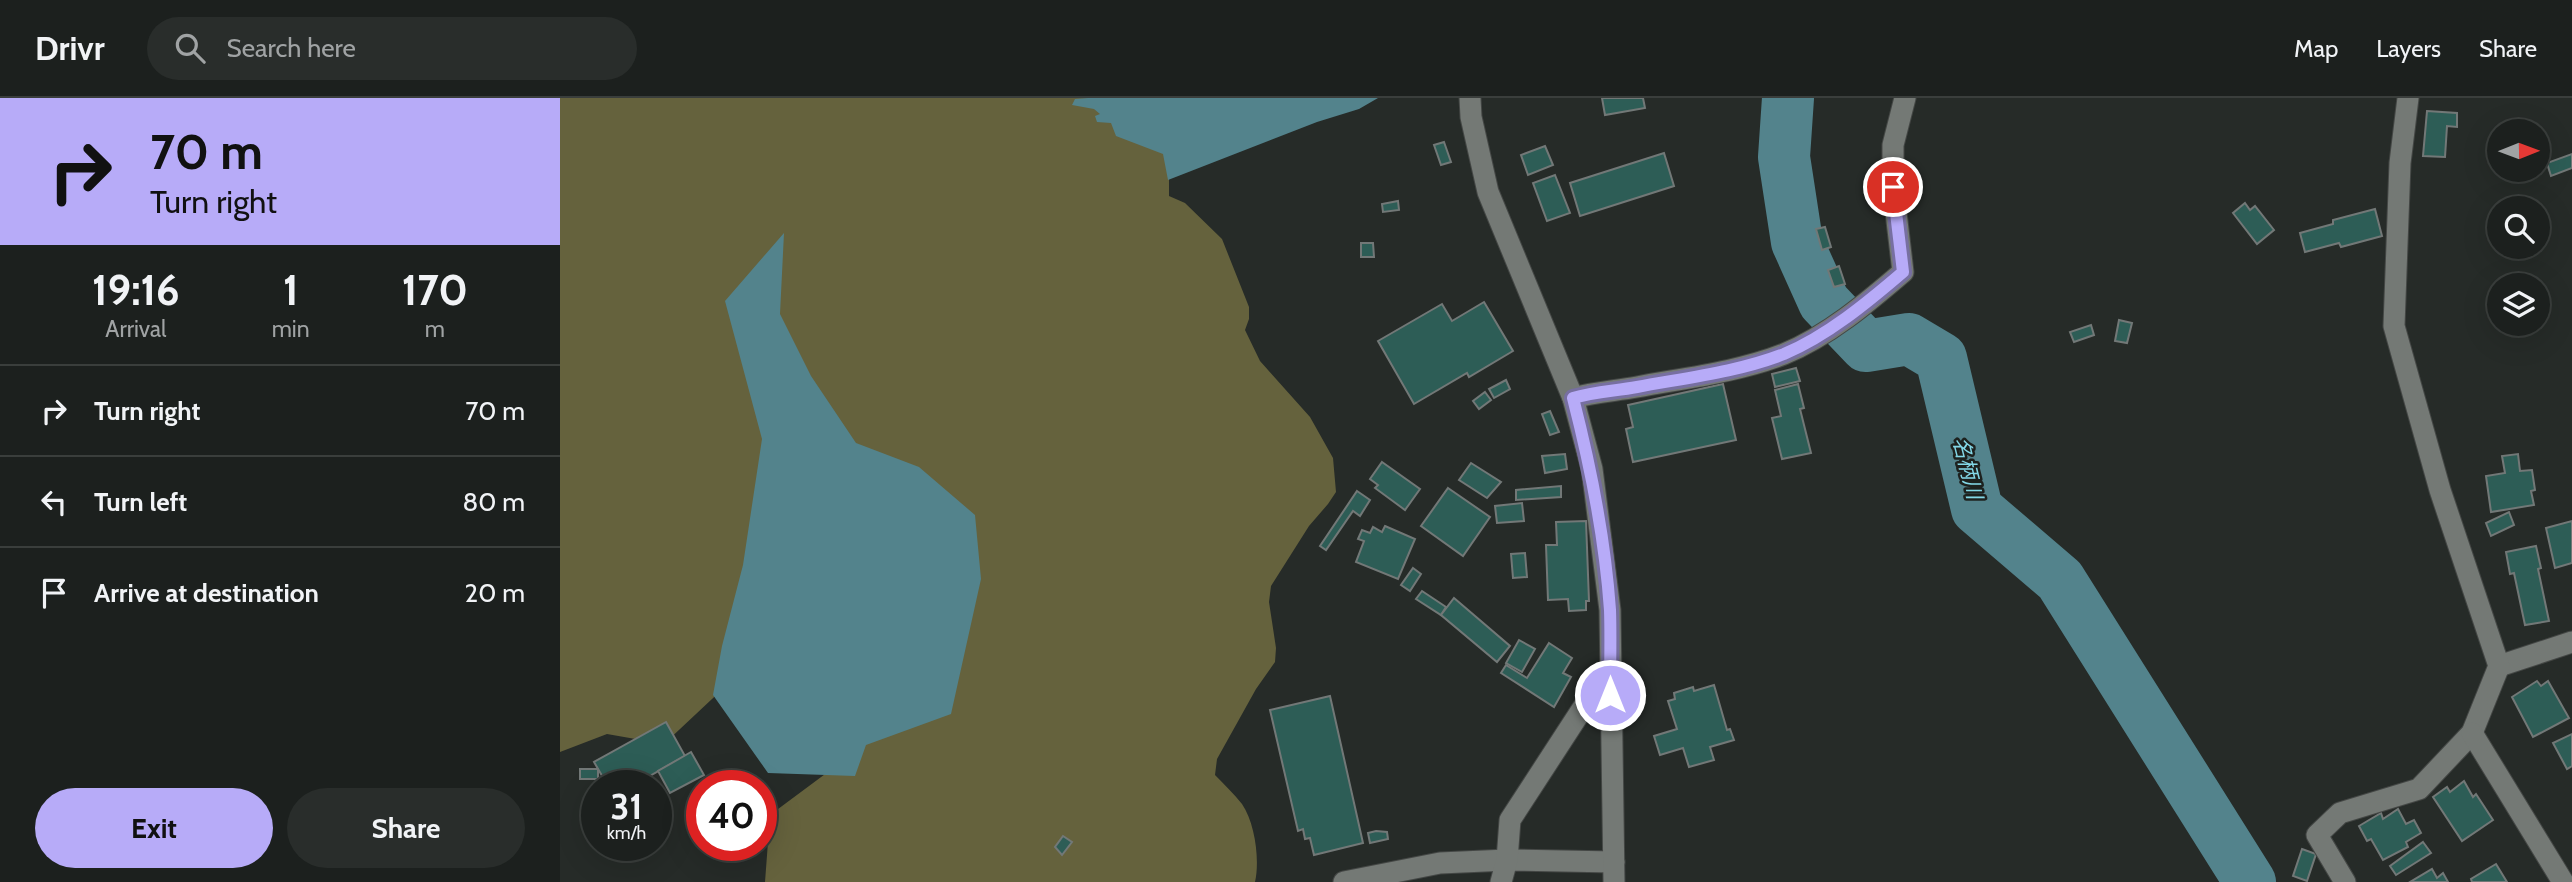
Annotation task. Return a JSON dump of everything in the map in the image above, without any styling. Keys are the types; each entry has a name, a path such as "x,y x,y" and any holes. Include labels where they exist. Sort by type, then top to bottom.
{"street":[{"path":"1344,882 1440,863 1507,860 1614,872 1610,610 1603,542 1591,470 1573,398 1488,192 1471,117 1470,98"},
{"path":"1573,398 1747,365 1784,354 1832,326 1903,272 1893,187 1893,145 1905,98"},
{"path":"2345,882 2316,835 2340,813 2419,789 2472,733 2499,666 2440,490 2394,326 2400,163 2408,98"},
{"path":"2499,666 2572,642"},
{"path":"1501,882 1507,860 1510,820 1590,697 1610,695"},
{"path":"2472,733 2563,882"}],"shaded area":[{"path":"560,98 1151,98 1169,148 1169,196 1185,203 1222,239 1249,307 1245,330 1260,361 1310,417 1333,458 1336,492 1309,526 1271,586 1269,602 1276,648 1275,662 1256,689 1217,759 1215,775 1242,804 1250,821 1257,853 1255,882 765,882 767,861 777,861 777,810 844,760 728,684 664,744 607,734 560,752"}],"water":[{"path":"1378,98 1359,109 1317,122 1168,180 1163,154 1116,136 1111,123 1097,122 1095,116 1100,114 1094,109 1072,105 1075,99"},
{"path":"784,233 780,314 811,376 856,443 919,467 975,515 981,579 951,714 866,745 855,776 777,773 777,770 766,770 713,695 722,646 743,565 762,439 725,301"}],"building":[{"path":"1602,98 1643,98 1645,108 1605,115"},
{"path":"2427,111 2457,113 2457,127 2447,126 2445,157 2423,156"},
{"path":"1444,142 1451,162 1441,165 1434,145"},
{"path":"1545,146 1553,165 1528,175 1521,155"},
{"path":"1664,153 1674,186 1580,216 1570,183"},
{"path":"2572,154 2572,168 2551,176 2550,162"},
{"path":"1555,175 1570,213 1547,221 1533,183"},
{"path":"1398,201 1399,210 1383,212 1382,204"},
{"path":"2245,203 2250,210 2255,206 2274,230 2257,244 2233,213"},
{"path":"2375,209 2382,236 2341,247 2339,243 2305,252 2300,233 2333,224 2333,220"},
{"path":"1825,227 1831,247 1822,250 1816,229"},
{"path":"1361,243 1373,243 1374,257 1361,257"},
{"path":"1839,266 1845,284 1834,287 1828,270"},
{"path":"1484,302 1513,351 1469,377 1467,373 1414,404 1378,341 1442,304 1452,321"},
{"path":"2119,320 2132,323 2127,343 2115,341"},
{"path":"2091,325 2094,335 2074,342 2070,332"},
{"path":"1796,368 1800,381 1775,387 1772,374"},
{"path":"1506,380 1510,389 1494,398 1489,389"},
{"path":"1723,384 1736,440 1633,462 1626,429 1633,427 1628,405"},
{"path":"1798,384 1804,408 1800,409 1811,453 1782,459 1772,418 1781,416 1775,390"},
{"path":"1485,392 1491,400 1479,409 1473,401"},
{"path":"1550,411 1559,432 1550,435 1542,414"},
{"path":"1565,454 1567,469 1545,473 1542,456"},
{"path":"2518,454 2520,471 2532,470 2535,490 2531,491 2534,505 2491,512 2486,476 2505,473 2502,456"},
{"path":"1382,462 1420,489 1405,510 1375,488 1378,485 1370,479"},
{"path":"1471,463 1501,482 1487,498 1459,480"},
{"path":"1561,486 1561,497 1516,500 1516,490"},
{"path":"1448,488 1490,517 1463,556 1421,526"},
{"path":"1357,491 1370,500 1360,516 1353,511 1326,550 1320,546"},
{"path":"1522,503 1524,521 1497,523 1495,506"},
{"path":"2509,512 2514,525 2491,536 2486,523"},
{"path":"1586,521 1589,601 1586,601 1586,610 1569,611 1568,599 1548,600 1546,545 1557,545 1556,522"},
{"path":"2572,521 2572,563 2555,568 2546,528"},
{"path":"1385,526 1415,539 1398,579 1356,562 1364,541 1358,539 1362,530 1370,533 1373,527 1382,532"},
{"path":"2536,546 2549,621 2525,625 2514,573 2510,574 2506,552"},
{"path":"1525,553 1527,577 1513,578 1511,554"},
{"path":"1413,568 1421,574 1410,591 1401,585"},
{"path":"1422,591 1446,607 1441,615 1416,599"},
{"path":"1454,598 1510,646 1497,662 1441,615"},
{"path":"1519,640 1535,649 1522,672 1506,663"},
{"path":"1549,643 1572,658 1563,673 1571,677 1554,707 1501,673 1506,665 1527,678"},
{"path":"2537,681 2541,686 2548,681 2569,718 2533,737 2512,697"},
{"path":"1714,685 1727,730 1730,729 1734,740 1710,747 1714,760 1689,767 1683,748 1660,755 1654,736 1677,729 1668,701 1675,699 1674,693 1693,687 1694,691"},
{"path":"1330,696 1363,843 1314,855 1310,838 1305,839 1303,829 1298,831 1270,710"},
{"path":"666,722 685,756 660,770 599,770 594,762"},
{"path":"2572,734 2572,766 2567,769 2553,743"},
{"path":"691,752 701,770 686,770 686,785 672,792 672,770 660,770"},
{"path":"2464,781 2473,797 2476,794 2493,820 2462,841 2433,797 2447,787 2450,792"},
{"path":"2398,809 2406,824 2414,820 2421,833 2406,842 2408,847 2383,860 2371,839 2367,841 2359,826 2381,813 2383,819"},
{"path":"1387,832 1388,839 1370,843 1368,833"},
{"path":"1063,836 1072,842 1062,855 1055,847"},
{"path":"2423,842 2431,853 2396,875 2390,866"},
{"path":"2302,849 2316,854 2307,881 2293,876"},
{"path":"2496,864 2507,882 2472,882 2471,879"},
{"path":"2432,869 2437,878 2443,873 2448,882 2410,882"}],"waterway":[{"name":"名柄川","path":"1788,98 1784,157 1797,242 1824,302 1866,346 1909,339 1941,358 1977,509 2060,580 2250,882"}],"route":[{"path":"1610,695 1610,610 1603,542 1591,470 1573,398 1747,365 1784,354 1821,334 1884,289 1903,272 1893,187"}]}
